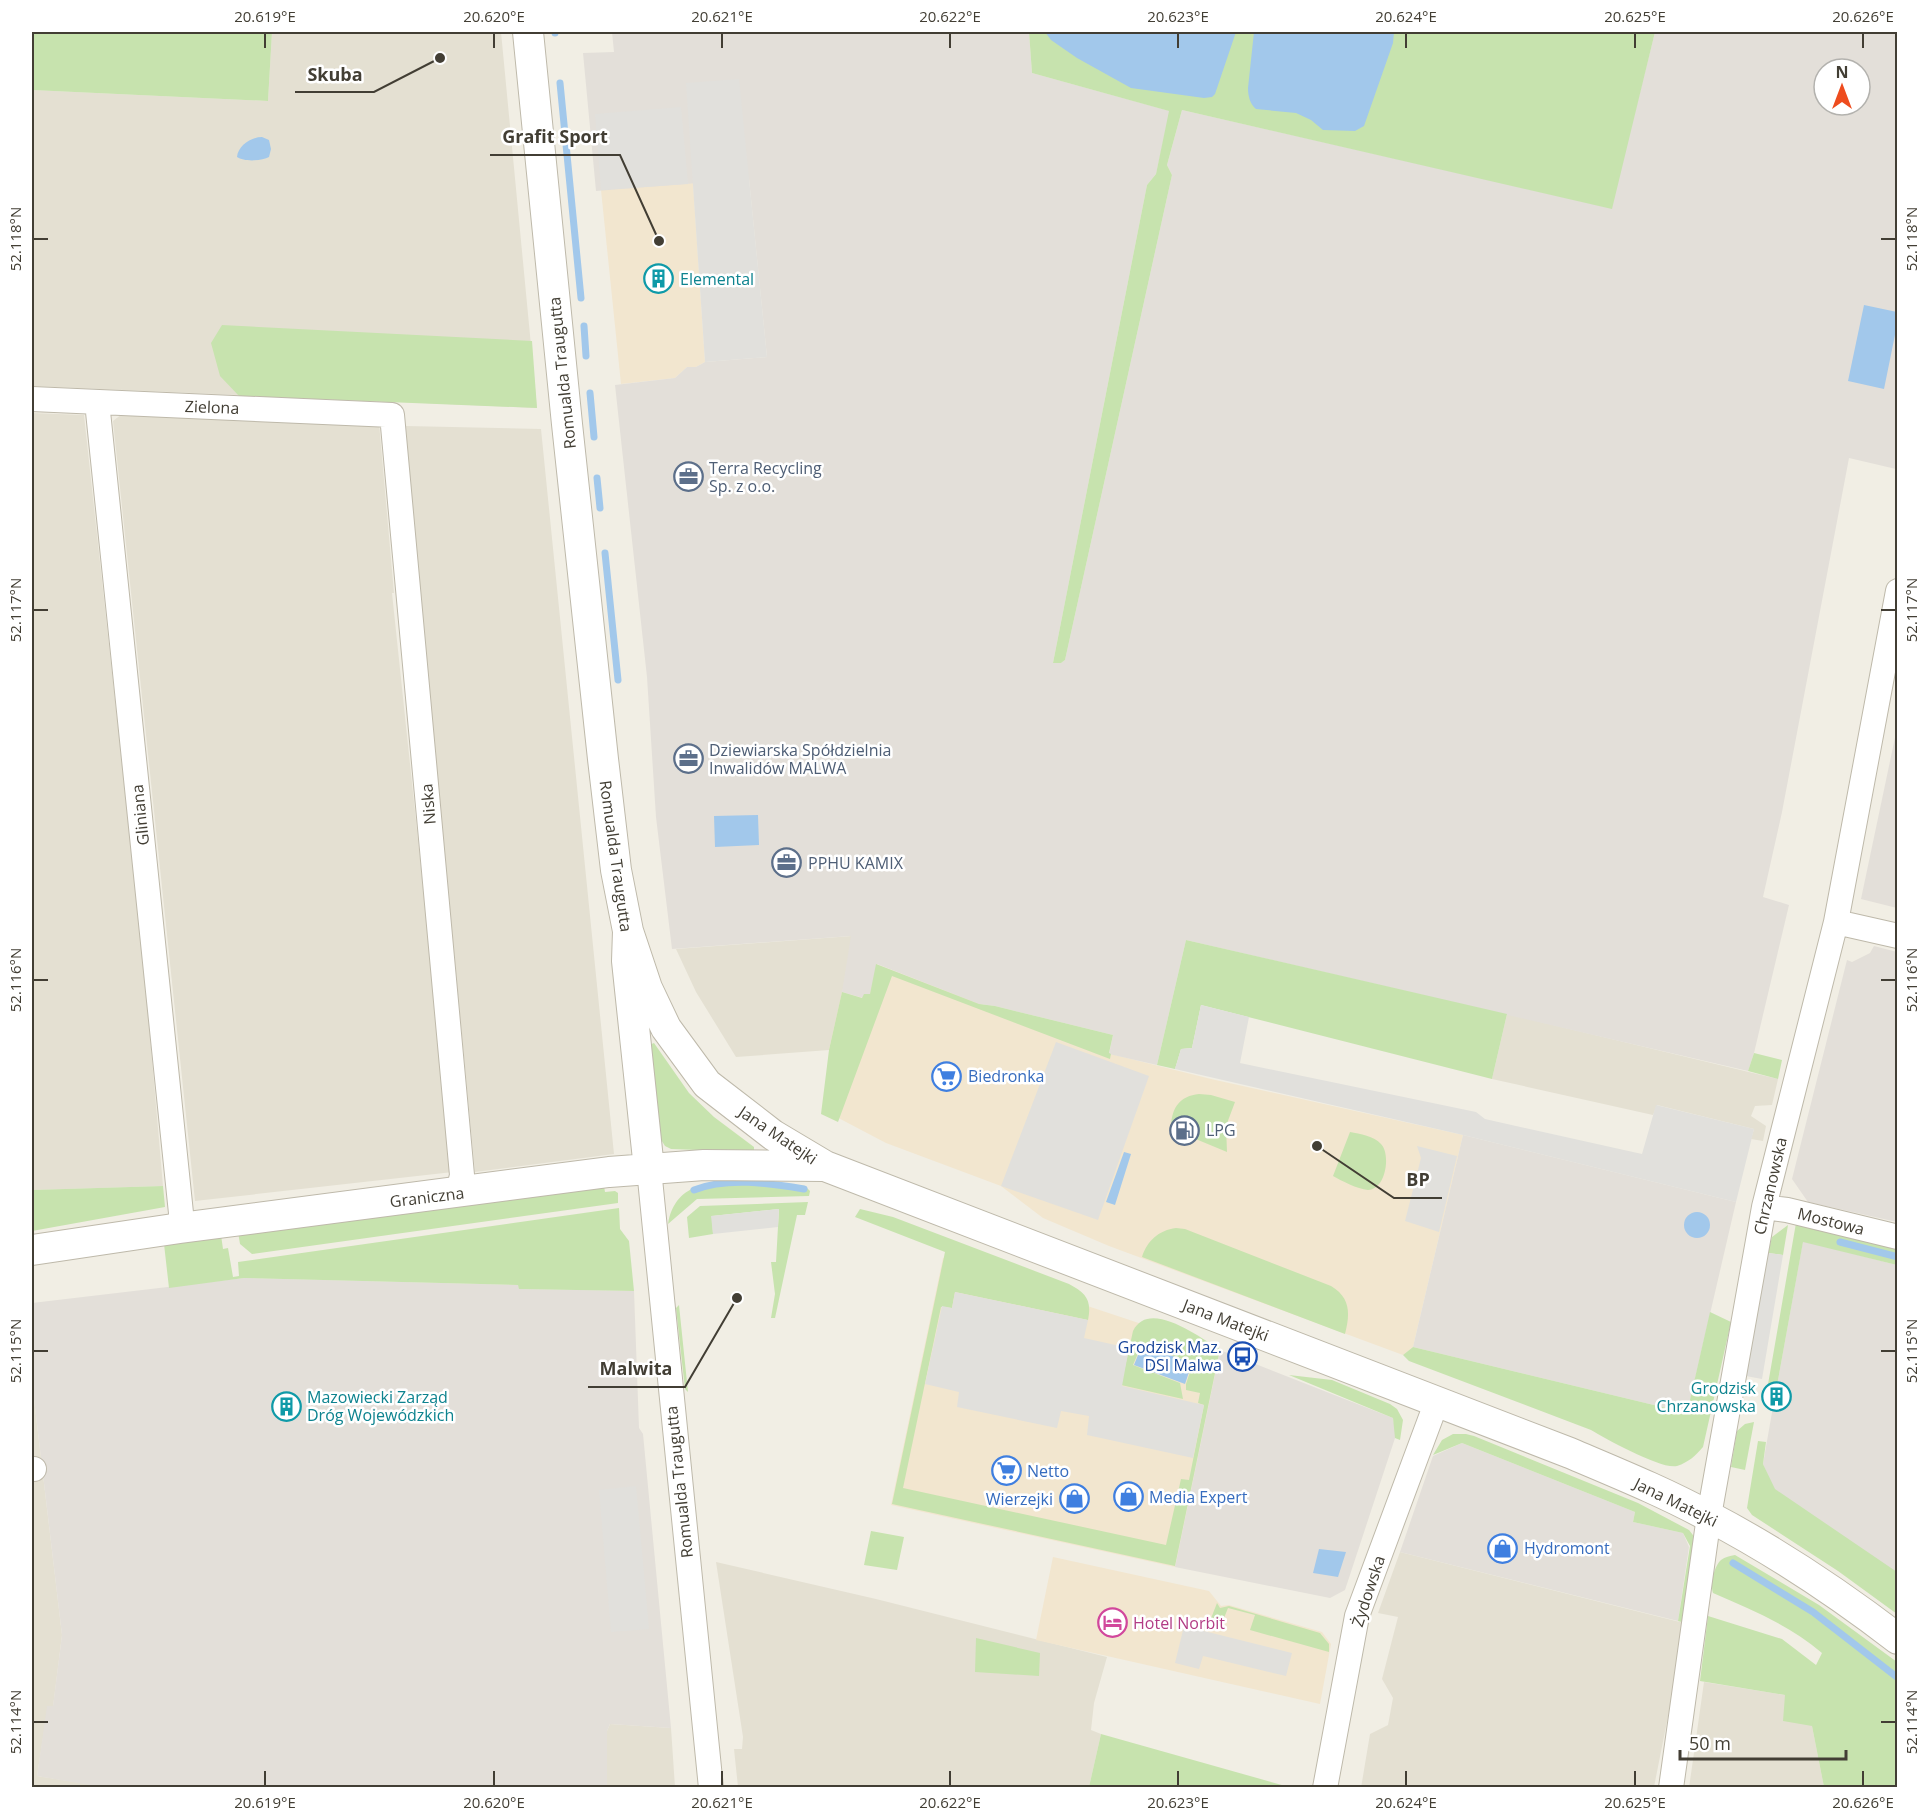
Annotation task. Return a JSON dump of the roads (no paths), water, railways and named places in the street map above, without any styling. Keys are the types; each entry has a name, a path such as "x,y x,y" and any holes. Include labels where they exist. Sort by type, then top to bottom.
{"street":[{"name":"Romualda Traugutta","path":"528,32 603,759 616,870 628,931 627,961 711,1788"},
{"name":"Zielona","path":"32,399 392,415"},
{"name":"Gliniana","path":"97,402 181,1213 180,1228"},
{"name":"Niska","path":"392,415 462,1175 458,1193"},
{"name":"Chrzanowska","path":"1671,1788 1709,1516 1764,1207 1836,922 1898,591"},
{"path":"1836,922 1898,936"},
{"name":"Jana Matejki","path":"628,931 647,988 666,1028 707,1084 773,1135 825,1166 1437,1401 1640,1483 1709,1516 1797,1569 1854,1606 1898,1639"},
{"name":"Graniczna","path":"32,1250 180,1228 649,1169 704,1165 825,1166"},
{"name":"Mostowa","path":"1764,1207 1788,1210 1898,1237"},
{"name":"Żydowska","path":"1325,1788 1357,1616 1437,1401"}],"water":[{"path":"1045,32 1236,32 1215,94 1204,98 1131,88 1077,58 1051,40"},
{"path":"1254,32 1394,32 1393,43 1364,126 1355,131 1323,130 1311,120 1296,113 1256,109 1248,94"},
{"path":"262,137 269,140 271,149 269,157 244,160 237,157 240,149 246,143"},
{"path":"1864,305 1897,312 1897,325 1884,389 1848,381"},
{"path":"758,815 759,845 715,847 714,816"},
{"path":"1124,1152 1131,1154 1115,1205 1106,1202"},
{"path":"1697,1212 1706,1216 1710,1225 1706,1234 1697,1238 1688,1234 1684,1225 1688,1216"},
{"path":"1142,1345 1192,1363 1185,1384 1134,1365"},
{"path":"1319,1549 1346,1552 1338,1577 1313,1573"}],"waterway":[{"path":"560,83 581,298"},
{"path":"584,326 586,356"},
{"path":"590,393 594,437"},
{"path":"597,478 600,508"},
{"path":"605,553 618,680"},
{"path":"694,1190 734,1182 763,1183 804,1189"},
{"path":"1840,1242 1898,1257"},
{"path":"1733,1563 1813,1612 1898,1678"}],"place":[{"name":"Skuba","path":"440,58"},
{"name":"Grafit Sport","path":"659,241"},
{"name":"Elemental","path":"659,279"},
{"name":"Terra Recycling Sp. z o.o.","path":"688,477"},
{"name":"Dziewiarska Spółdzielnia Inwalidów MALWA","path":"688,759"},
{"name":"PPHU KAMIX","path":"787,863"},
{"name":"Biedronka","path":"947,1076"},
{"name":"LPG","path":"1185,1130"},
{"name":"BP","path":"1317,1146"},
{"name":"Malwita","path":"737,1298"},
{"name":"Grodzisk Maz. DSI Malwa","path":"1243,1356"},
{"name":"Grodzisk Chrzanowska","path":"1777,1397"},
{"name":"Mazowiecki Zarząd Dróg Wojewódzkich","path":"286,1406"},
{"name":"Netto","path":"1006,1471"},
{"name":"Media Expert","path":"1128,1497"},
{"name":"Wierzejki","path":"1074,1499"},
{"name":"Hydromont","path":"1503,1548"},
{"name":"Hotel Norbit","path":"1112,1623"}]}
